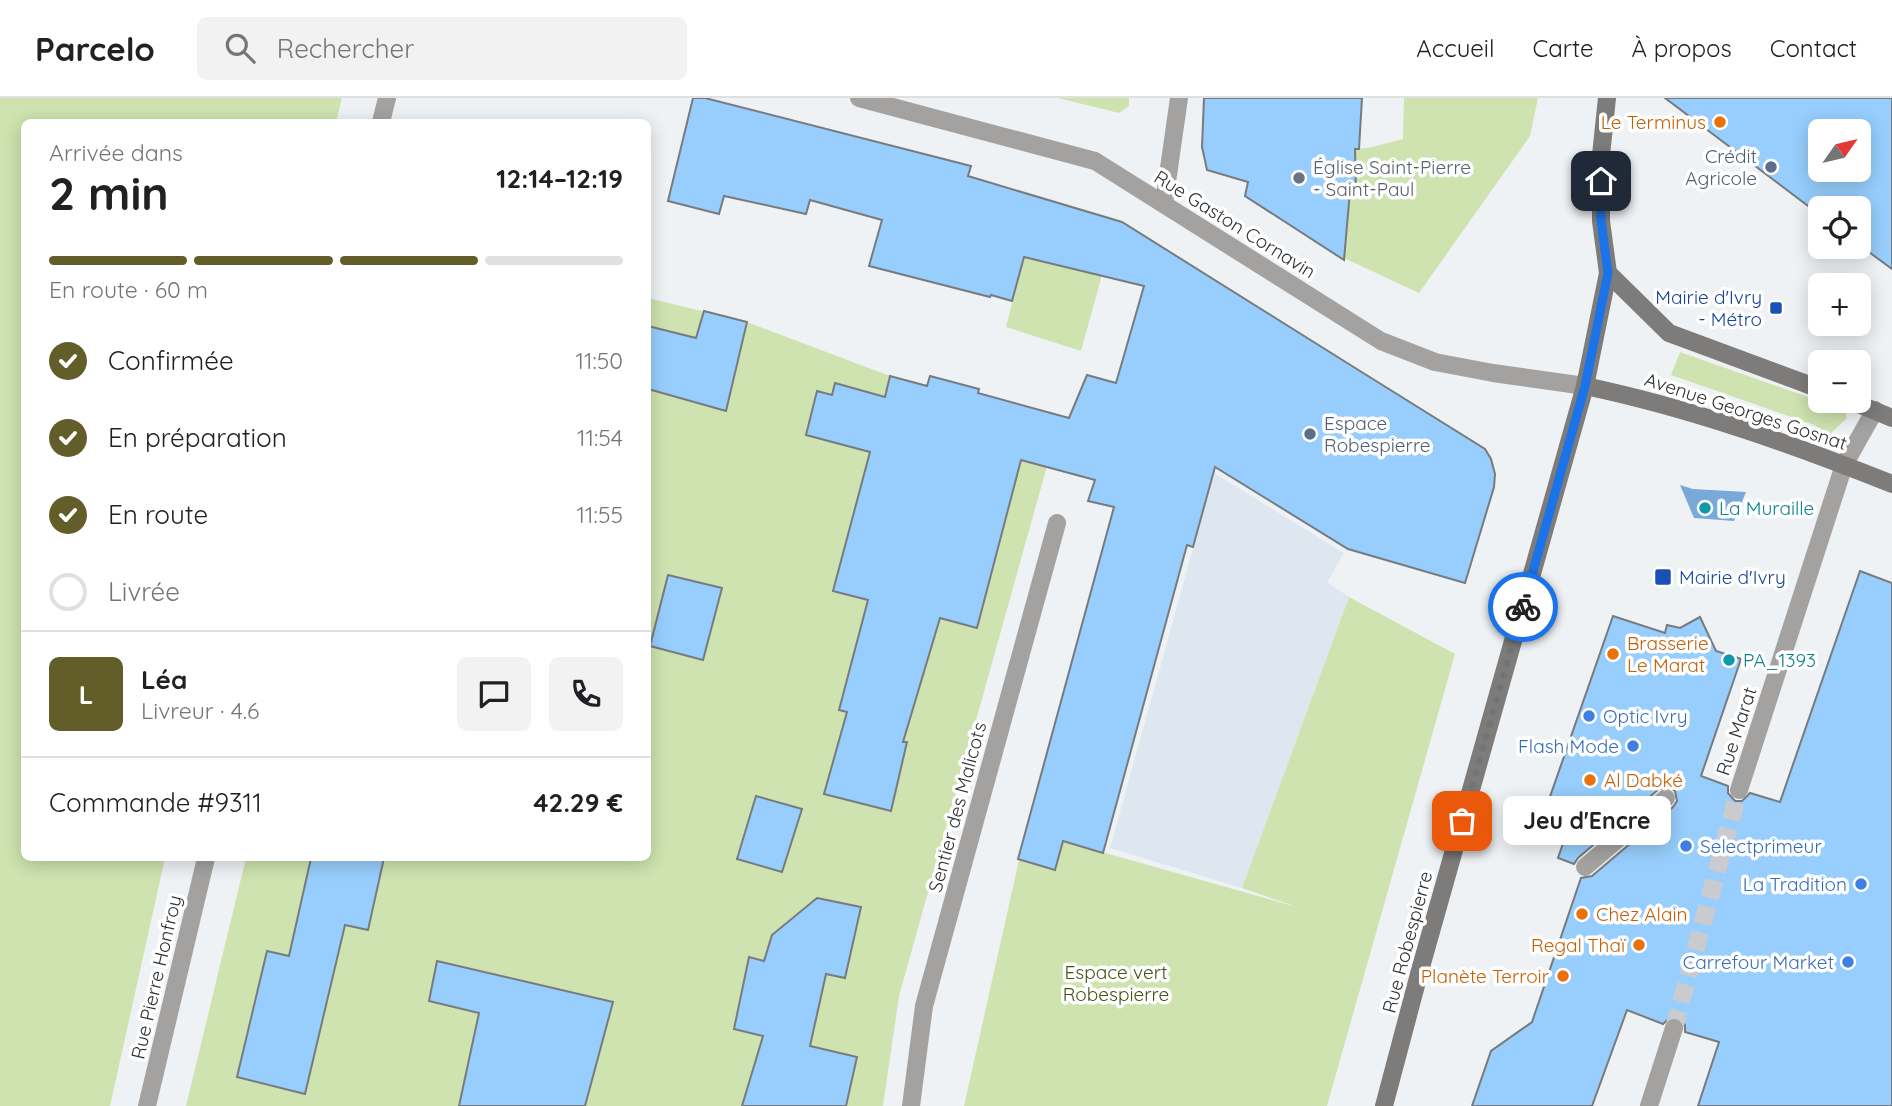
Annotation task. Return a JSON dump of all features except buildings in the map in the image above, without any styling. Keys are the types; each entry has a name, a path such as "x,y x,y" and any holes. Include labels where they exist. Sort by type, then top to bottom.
{"main road":[{"name":"Rue Robespierre","path":"1384,1106 1585,386 1608,273 1601,220 1601,155 1607,98"},
{"path":"1608,273 1669,333 1808,385"},
{"name":"Avenue Georges Gosnat","path":"1585,386 1651,400 1844,465 1892,484"},
{"path":"1871,408 1892,418"}],"street":[{"path":"383,119 387,98"},
{"name":"Rue Gaston Cornavin","path":"859,98 1095,161 1381,341 1434,362 1585,386"},
{"path":"1164,202 1179,98"},
{"name":"Rue Marat","path":"1739,790 1844,465 1875,410"},
{"name":"Sentier des Malicots","path":"911,1106 924,1006 1057,523"},
{"path":"1585,867 1666,798"},
{"name":"Rue Pierre Honfroy","path":"147,1106 205,861"},
{"path":"1649,1106 1674,1028"}],"shaded area":[{"path":"1214,473 1344,553 1327,582 1349,597 1242,888 1110,848"}],"green space":[{"path":"0,98 342,98 337,119 21,119 21,861 164,861 110,1106 0,1106"},
{"path":"1058,98 1129,98 1129,106 1119,113"},
{"path":"1404,98 1538,98 1530,136 1419,293 1344,258 1353,149 1403,139"},
{"path":"1024,257 1102,275 1081,351 1006,327"},
{"path":"651,299 747,322 890,376 1061,416 899,996 883,1106 186,1106 245,861 651,861"},
{"path":"1680,352 1808,397 1808,413 1846,413 1847,418 1830,434 1814,425 1671,375"},
{"name":"Espace vert Robespierre","path":"1349,597 1455,654 1327,1106 964,1106 1019,860 1055,870 1063,841 1297,907 1242,888"}],"water":[{"path":"1680,485 1693,489 1746,492 1734,521 1694,518"}],"tunnel":[{"path":"1674,1028 1739,790"}],"way so far":[{"path":"1462,821 1523,607"}],"place":[{"name":"Le Terminus","path":"1720,122"},
{"name":"Crédit Agricole","path":"1771,167"},
{"name":"Église Saint-Pierre - Saint-Paul","path":"1299,178"},
{"name":"Mairie d'Ivry - Métro","path":"1776,308"},
{"name":"Espace Robespierre","path":"1310,434"},
{"name":"La Muraille","path":"1705,508"},
{"name":"Mairie d'Ivry","path":"1663,577"},
{"name":"Brasserie Le Marat","path":"1613,654"},
{"name":"PA_1393","path":"1729,660"},
{"name":"Optic Ivry","path":"1589,716"},
{"name":"Flash Mode","path":"1633,746"},
{"name":"Al Dabké","path":"1590,780"},
{"name":"Jeu d'Encre","path":"1462,821"},
{"name":"Selectprimeur","path":"1686,846"},
{"name":"La Tradition","path":"1861,884"},
{"name":"Chez Alain","path":"1582,914"},
{"name":"Regal Thaï","path":"1639,945"},
{"name":"Carrefour Market","path":"1848,962"},
{"name":"Planète Terroir","path":"1563,976"}],"route":[{"path":"1523,607 1585,386 1608,273 1601,220 1601,181"}]}
